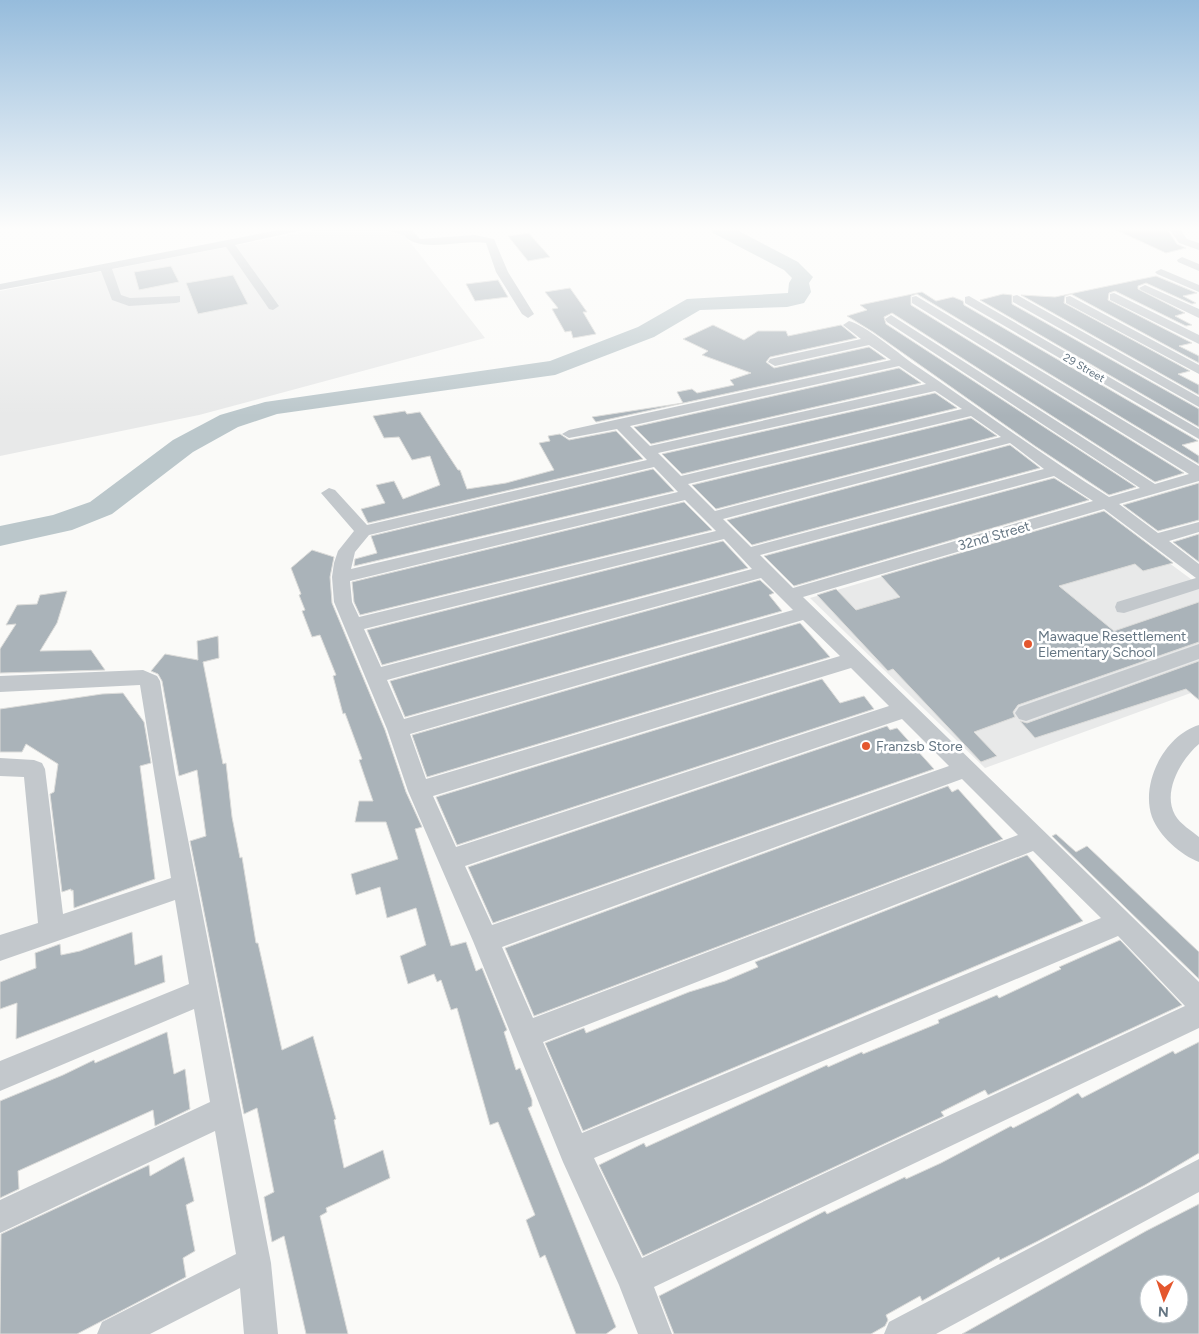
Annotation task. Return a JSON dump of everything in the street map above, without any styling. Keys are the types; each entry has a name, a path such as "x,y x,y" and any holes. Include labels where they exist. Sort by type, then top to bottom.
{"street":[{"path":"114,291 116,297 129,302 176,299"},
{"path":"263,291 273,306"},
{"path":"514,291 528,314"},
{"path":"1152,291 1199,314"},
{"path":"1114,297 1199,340"},
{"path":"1017,299 1199,402"},
{"path":"916,300 1199,475"},
{"name":"29 Street","path":"969,300 1199,436"},
{"path":"1070,300 1199,370"},
{"path":"891,318 1154,490"},
{"path":"849,325 1013,438 1056,471 1107,503 1199,573"},
{"path":"775,362 873,340"},
{"path":"569,434 902,361"},
{"path":"655,1334 634,1278 574,1151 486,940 419,791 398,729 352,625 343,602 341,577 347,551 363,531 937,386"},
{"path":"341,577 973,411"},
{"path":"620,424 789,595 1122,922 1199,1002"},
{"path":"712,517 1013,438"},
{"path":"748,553 1056,471"},
{"name":"32nd Street","path":"789,595 1154,490 1199,475"},
{"path":"330,493 363,531"},
{"path":"1154,540 1199,527"},
{"path":"352,625 728,533"},
{"path":"376,676 765,571"},
{"path":"1124,607 1199,583"},
{"path":"398,729 808,612"},
{"path":"1026,713 1199,652"},
{"path":"419,791 855,659"},
{"path":"0,684 129,677 143,677 150,681 254,1263 261,1334"},
{"path":"451,860 906,709"},
{"path":"1195,742 1170,761 1160,795 1161,807 1166,822 1199,851"},
{"path":"0,766 34,768 52,929"},
{"path":"486,940 965,769"},
{"path":"525,1035 1036,839"},
{"path":"0,948 185,885"},
{"path":"574,1151 1122,922"},
{"path":"0,1076 204,991"},
{"path":"634,1278 1199,1014"},
{"path":"0,1217 227,1108"},
{"path":"901,1334 1199,1176"},
{"path":"114,1334 254,1263"}],"shaded area":[{"path":"0,291 449,291 485,338 199,415 0,456"},
{"name":"Mawaque Resettlement Elementary School","path":"1100,512 1199,585 1199,690 985,768 810,598"}],"building":[{"path":"189,291 241,291 248,304 198,314"},
{"path":"470,291 505,291 508,297 475,301"},
{"path":"572,291 587,312 583,312 596,334 573,338 571,331 565,332 552,309 558,308 545,292"},
{"path":"1083,291 1114,291 1109,293 1108,300 1192,343 1179,346 1199,356 1199,363 1071,294 1065,296 1064,303 1190,371 1178,374 1199,385 1199,395 1021,295 1055,297"},
{"path":"1116,291 1142,291 1185,313 1175,316 1192,325 1186,326"},
{"path":"1164,291 1193,291 1197,293 1183,296 1196,303 1192,304"},
{"path":"922,292 936,301 953,297 963,301 964,305 1198,441 1182,445 1199,456 1199,464 917,294 911,296 911,305 1184,473 1155,482 892,313 884,317 886,324 1136,487 1109,495 847,316 867,310 860,305"},
{"path":"1003,294 1012,295 1012,304 1199,409 1199,427 980,300"},
{"path":"713,325 744,340 758,331 786,331 788,336 841,325 857,338 770,357 766,362 774,368 869,347 886,359 596,422 592,417 683,403 677,392 692,389 697,393 734,385 730,380 751,373 702,355 708,351 683,339"},
{"path":"899,368 921,383 651,444 634,427"},
{"path":"935,393 957,408 682,474 662,454"},
{"path":"405,411 407,414 420,412 458,470 460,470 467,489 506,483 554,470 539,443 550,441 548,436 560,434 569,440 616,431 643,459 368,523 361,509 385,503 376,485 394,481 403,499 440,485 430,456 412,460 399,437 384,438 373,416"},
{"path":"971,418 997,436 716,509 692,485"},
{"path":"1010,445 1040,468 752,545 727,520"},
{"path":"653,469 674,491 354,566 355,559 377,553 371,536"},
{"path":"1054,478 1089,500 794,586 764,556"},
{"path":"1199,483 1199,520 1158,531 1123,505"},
{"path":"684,502 712,530 360,615 354,602 352,582"},
{"name":"Mawaque Resettlement Elementary School","path":"1104,511 1173,563 1143,571 1135,564 1059,586 1114,631 1199,602 1199,642 1018,705 1013,712 1015,717 974,732 997,756 981,762 893,669 888,671 817,595 836,589 856,610 900,597 881,576"},
{"path":"1199,534 1199,562 1173,542"},
{"path":"723,541 748,568 382,665 367,630"},
{"path":"312,550 334,557 330,577 332,603 385,730 406,792 422,827 415,829 451,946 466,942 476,971 482,968 507,1030 504,1032 516,1070 520,1068 532,1100 532,1106 528,1108 616,1327 606,1334 576,1334 545,1255 540,1258 526,1220 535,1215 498,1122 490,1125 457,1008 451,1010 441,980 437,982 434,974 408,984 400,956 426,945 416,908 387,918 380,887 356,895 351,874 398,859 386,822 355,822 359,801 373,801 359,760 362,759 345,713 343,714 333,676 336,675 320,635 312,637 302,611 305,610 299,595 301,594 291,568"},
{"path":"760,580 774,593 769,595 782,611 405,717 390,681"},
{"path":"67,591 57,623 40,651 91,650 105,670 0,673 0,649 16,624 6,625 17,605 37,604 40,595"},
{"path":"800,623 830,657 427,777 412,735"},
{"path":"218,636 219,658 203,662 223,764 226,763 232,817 240,858 242,857 256,943 258,943 282,1050 313,1036 336,1119 334,1120 344,1168 383,1150 390,1178 326,1208 327,1212 320,1216 348,1334 306,1334 284,1236 272,1242 264,1197 274,1192 257,1108 244,1114 190,841 206,836 197,770 179,776 162,681 158,674 151,671 165,654 198,660 197,641"},
{"path":"1199,661 1199,700 1186,689 1035,738 1020,721 1027,723"},
{"path":"822,679 840,703 864,696 874,709 457,845 436,797"},
{"path":"123,693 144,722 151,763 140,766 155,879 74,908 73,890 62,892 50,794 54,792 58,764 26,744 22,752 0,752 0,709 102,694"},
{"path":"887,726 890,730 897,728 934,769 493,923 468,867"},
{"path":"948,786 952,792 958,789 1003,839 534,1016 505,948"},
{"path":"1056,834 1076,852 1087,846 1199,952 1199,979 1052,836"},
{"path":"1027,855 1083,921 583,1131 545,1043 584,1028 586,1033 689,992 725,981 758,967 755,962"},
{"path":"132,932 135,965 162,955 165,982 16,1039 17,1003 0,1009 0,982 36,968 35,953 60,944 61,955 80,951"},
{"path":"1120,940 1182,1005 988,1095 985,1090 941,1112 944,1116 643,1256 599,1165 644,1143 646,1147 827,1065 828,1067 862,1052 863,1054 939,1023 938,1020 997,995 999,998 1061,969 1059,967"},
{"path":"167,1032 174,1074 185,1069 190,1109 155,1126 153,1110 18,1171 19,1189 0,1198 0,1101 94,1060 95,1063"},
{"path":"1199,1042 1199,1153 1145,1185 1000,1260 999,1257 922,1301 920,1296 886,1315 888,1320 885,1326 871,1334 674,1334 659,1296 825,1211 827,1214 905,1177 906,1179 1011,1126 1013,1128 1078,1093 1082,1098 1173,1051 1175,1054"},
{"path":"184,1157 194,1201 186,1205 195,1251 183,1258 186,1277 77,1334 0,1334 1,1234 149,1165 150,1176"},
{"path":"1199,1204 1199,1334 962,1334 1146,1231"}],"waterway":[{"path":"0,536 61,523 101,508 183,446 229,421 274,407 555,368 646,332 695,304 787,301 796,298 800,291"}],"place":[{"name":"Mawaque Resettlement Elementary School","path":"1028,644"},
{"name":"Franzsb Store","path":"866,746"}]}
